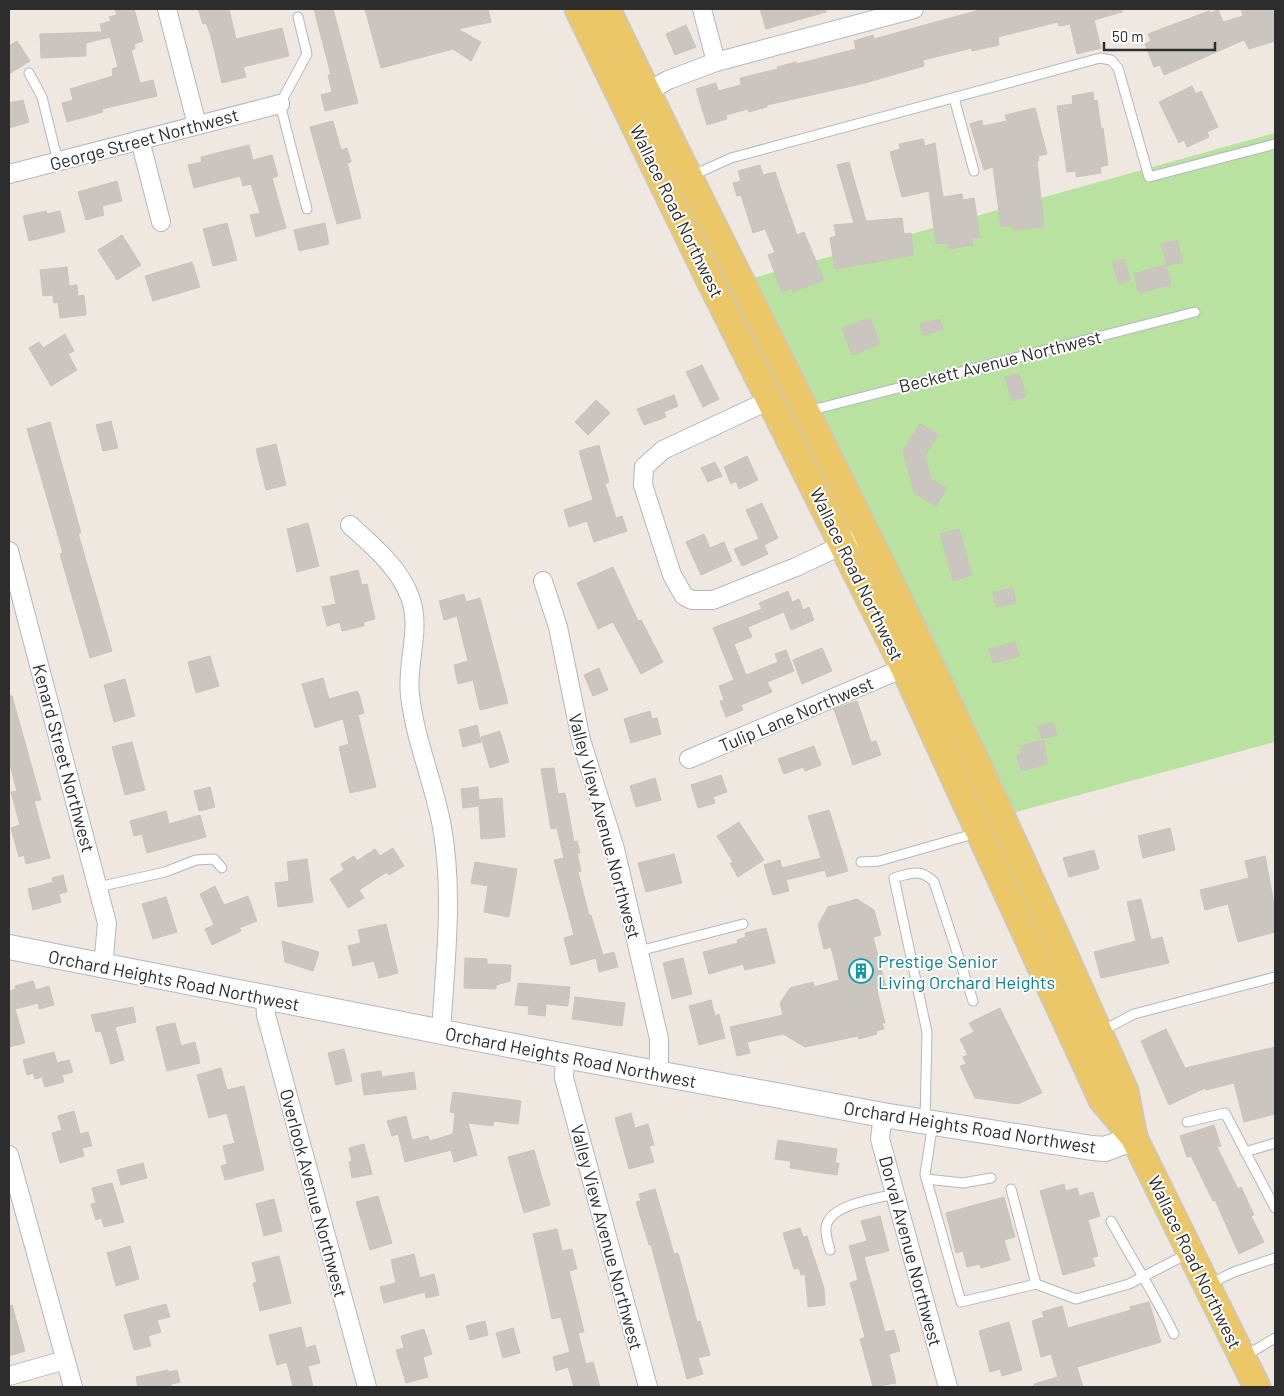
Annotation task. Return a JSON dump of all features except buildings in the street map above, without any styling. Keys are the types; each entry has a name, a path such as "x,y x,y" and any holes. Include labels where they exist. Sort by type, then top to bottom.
{"main road":[{"name":"Wallace Road Northwest","path":"578,9 660,179 904,668 1102,1100 1134,1138 1257,1387"},
{"name":"Wallace Road Northwest","path":"607,9 744,291 867,533 986,783 1125,1091 1134,1138"},
{"path":"660,179 668,178 675,181 722,269 744,291"},
{"name":"Orchard Heights Road Northwest","path":"9,947 265,999 883,1115 1092,1148 1105,1149 1134,1138"}],"street":[{"path":"167,9 197,125"},
{"path":"702,9 716,62"},
{"path":"647,92 668,80 716,62 914,9"},
{"name":"George Street Northwest","path":"9,174 280,104"},
{"path":"140,140 162,222"},
{"path":"770,400 663,450 644,467 644,486 663,553 677,586 684,596 692,600 714,600 796,567 867,533"},
{"path":"350,525 372,544 402,580 410,597 414,615 415,635 408,685 410,701 442,827 449,892 442,1032"},
{"name":"Kenard Street Northwest","path":"9,551 107,923 102,967"},
{"name":"Valley View Avenue Northwest","path":"544,581 558,627 579,732 615,849 660,1039 659,1073"},
{"name":"Tulip Lane Northwest","path":"689,759 904,668"},
{"name":"Overlook Avenue Northwest","path":"265,999 266,1015 367,1387"},
{"name":"Valley View Avenue Northwest","path":"565,1056 564,1078 648,1387"},
{"name":"Dorval Avenue Northwest","path":"883,1115 880,1139 948,1387"},
{"path":"9,1155 73,1387"},
{"path":"9,1376 65,1360"}],"lane":[{"path":"298,17 307,54 280,104 307,209"},
{"path":"689,178 731,158 1100,58 1111,60 1118,68 1123,80 1148,177 1275,144"},
{"path":"29,73 42,97 58,162"},
{"path":"954,98 974,170"},
{"name":"Beckett Avenue Northwest","path":"805,412 1195,312"},
{"path":"861,862 879,861 980,832"},
{"path":"98,887 165,872 196,860 214,859 222,868"},
{"path":"973,1001 934,882 927,875 916,872 894,878 927,1032 929,1122 926,1178 961,1302 1036,1284 1076,1298 1129,1284 1190,1252"},
{"path":"639,951 743,924"},
{"path":"1099,1033 1116,1022 1134,1014 1275,977"},
{"path":"1187,1122 1225,1113 1275,1208"},
{"path":"1245,1152 1275,1143"},
{"path":"926,1178 963,1183 992,1178"},
{"path":"1011,1189 1036,1284"},
{"path":"830,1250 826,1229 828,1220 833,1214 842,1208 895,1194"},
{"path":"1111,1220 1156,1296 1174,1334"},
{"path":"1207,1286 1234,1272 1275,1258"},
{"path":"1242,1357 1275,1338"}],"green space":[{"path":"1275,133 1275,742 1005,815 735,283"}],"place":[{"name":"Prestige Senior Living Orchard Heights","path":"861,971"}]}
